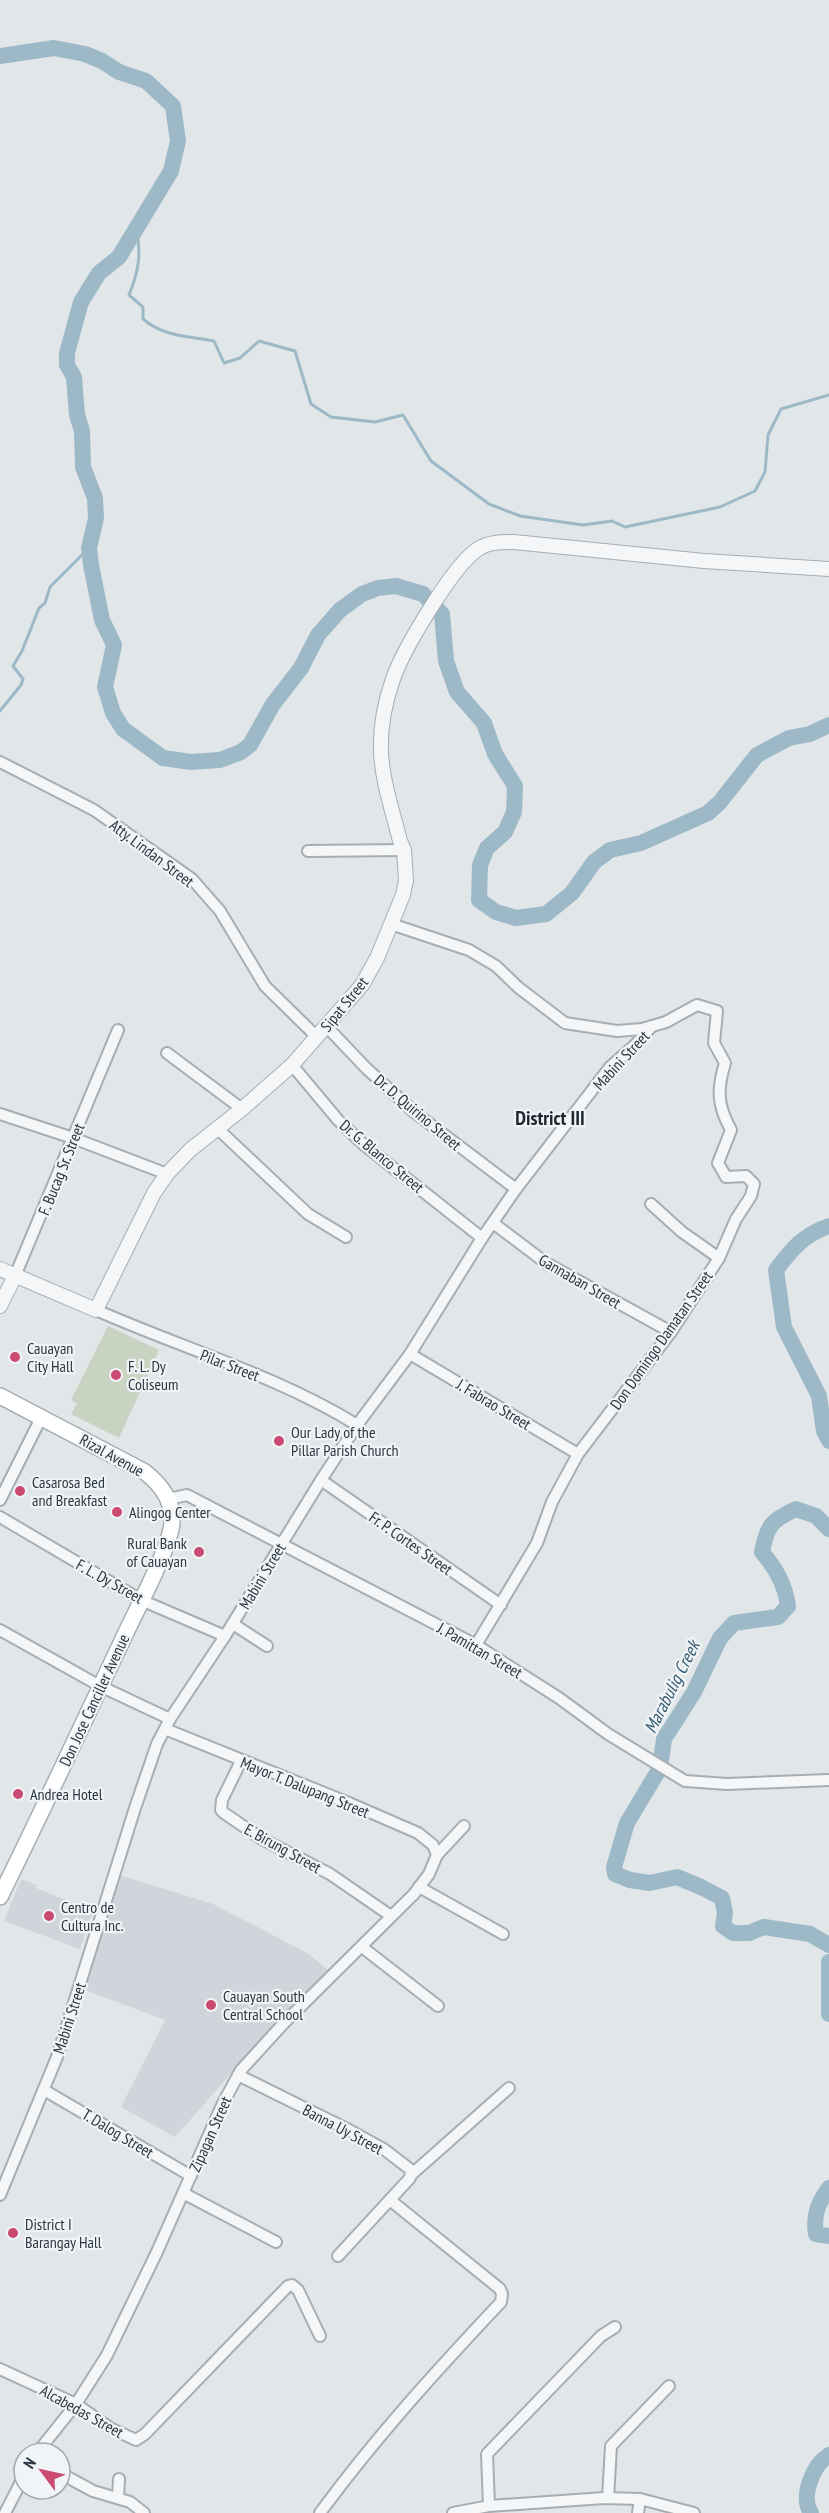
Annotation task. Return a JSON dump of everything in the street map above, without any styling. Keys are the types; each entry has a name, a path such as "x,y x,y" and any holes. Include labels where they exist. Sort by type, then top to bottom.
{"main road":[{"name":"Rizal Avenue","path":"0,1396 145,1472 160,1485 168,1499"},
{"name":"Don Jose Canciller Avenue","path":"0,1897 170,1536 172,1510 168,1499"}],"street":[{"name":"Sipat Street","path":"96,1310 154,1193 166,1174 190,1150 292,1065 362,985 377,958 399,909 406,880 404,850 384,777 381,752 382,730 394,676 445,585 478,549 503,542 704,561 829,569"},
{"name":"Atty. Lindan Street","path":"0,762 94,810 192,879 220,911 265,986 322,1032"},
{"path":"308,851 404,850"},
{"name":"Don Domingo Damatan Street","path":"391,924 478,956 496,966 519,988 565,1023 617,1031 666,1023 697,1005 717,1011 714,1043 725,1063 718,1086 722,1115 731,1130 718,1163 726,1177 746,1176 754,1184 752,1196 736,1219 719,1258 671,1332 578,1454 552,1502 537,1543 476,1645"},
{"name":"Mabini Street","path":"0,2195 44,2090 76,2001 135,1808 167,1724 233,1624 321,1480 357,1425 410,1354 493,1222 610,1067 652,1026"},
{"name":"F. Bucag Sr. Street","path":"0,1306 15,1276 118,1030"},
{"name":"Dr. D. Quirino Street","path":"322,1032 414,1112 516,1189"},
{"path":"167,1053 242,1109"},
{"name":"Dr. G. Blanco Street","path":"292,1065 357,1138 482,1238"},
{"path":"0,1114 73,1138 166,1174"},
{"path":"218,1129 308,1214 346,1237"},
{"path":"651,1204 682,1232 719,1258"},
{"name":"Gannaban Street","path":"493,1222 546,1263 671,1332"},
{"name":"Pilar Street","path":"0,1269 153,1336 272,1382 338,1413 357,1425"},
{"name":"J. Fabrao Street","path":"410,1354 578,1454"},
{"path":"0,1500 42,1416"},
{"name":"Fr. P. Cortes Street","path":"321,1480 501,1605"},
{"path":"168,1499 177,1495 187,1495 282,1543"},
{"name":"F. L. Dy Street","path":"0,1517 141,1600 225,1636"},
{"name":"J. Pamittan Street","path":"282,1543 476,1645 685,1781 695,1784 829,1780"},
{"path":"233,1624 267,1646"},
{"name":"Mayor T. Dalupang Street","path":"0,1630 167,1724 241,1761 418,1833 433,1845 437,1855"},
{"name":"E. Birung Street","path":"241,1761 222,1800 221,1810 262,1839 330,1874 391,1916"},
{"name":"Zipagan Street","path":"47,2441 93,2380 117,2337 223,2103 238,2075 257,2050 362,1947 419,1887 429,1874 437,1855 464,1826"},
{"path":"419,1887 503,1934"},
{"path":"362,1947 438,2006"},
{"name":"Banna Uy Street","path":"238,2075 385,2150 403,2162 412,2174"},
{"path":"338,2256 412,2174 509,2088"},
{"name":"T. Dalog Street","path":"44,2090 191,2176"},
{"path":"183,2193 276,2242"},
{"path":"320,2513 403,2408 503,2298 500,2289 390,2200"},
{"name":"Alcabedas Street","path":"0,2369 76,2404 130,2439 136,2440 145,2434 288,2286 298,2290 320,2336"},
{"path":"489,2506 487,2454 601,2336 615,2327"},
{"path":"608,2498 611,2446 669,2386"},
{"path":"118,2498 119,2479"},
{"path":"72,2480 93,2491 130,2502 144,2513"},
{"path":"453,2513 489,2506 608,2498 640,2499 693,2513"},
{"path":"5,2513 12,2499"},
{"path":"638,2513 640,2499"}],"shaded area":[{"name":"Cauayan South Central School","path":"119,1875 213,1904 309,1954 330,1972 252,2050 175,2137 121,2107 165,2020 85,1990"},
{"name":"Centro de Cultura Inc.","path":"21,1879 37,1885 36,1888 93,1911 80,1949 4,1921"}],"green space":[{"name":"F. L. Dy Coliseum","path":"108,1326 159,1350 119,1438 71,1414 77,1404 71,1400"}],"waterway":[{"path":"0,56 54,48 85,54 119,72 146,81 173,106 178,141 171,171 119,257 99,273 81,302 67,353 67,365 74,377 77,415 82,431 83,467 95,498 96,518 89,548 91,565 102,620 114,645 105,687 113,713 123,729 163,758 191,762 220,760 241,752 250,745 273,704 301,668 318,635 340,610 362,594 378,588 396,586 423,594 442,614 446,661 457,692 484,723 495,754 515,786 514,812 505,832 487,848 480,865 479,900 496,912 516,918 546,914 572,893 594,862 610,850 641,843 708,813 720,802 757,755 789,738 810,734 829,725"},
{"path":"136,225 139,244 138,260 129,295 143,307 143,319 168,333 214,341 224,363 240,358 259,341 295,351 311,404 331,417 375,422 403,415 431,461 489,504 520,516 583,525 612,521 625,527 720,507 755,491 765,472 768,435 781,409 829,395"},
{"path":"0,711 21,685 23,679 13,666 22,651 39,608 45,603 50,587 89,548"},
{"path":"829,1226 812,1233 787,1256 776,1270 784,1327 819,1396 824,1431 829,1441"},
{"name":"Marabulig Creek","path":"829,1529 816,1516 796,1509 772,1524 766,1535 762,1552 779,1577 788,1606 778,1617 734,1623 720,1638 694,1692 664,1739 660,1768 627,1823 614,1867 615,1874 630,1880 650,1883 677,1877 722,1898 725,1913 723,1926 733,1933 749,1933 764,1927 810,1934 829,1945"},
{"name":"Marabulig Creek","path":"829,1962 829,2014"},
{"name":"Marabulig Creek","path":"829,2188 819,2204 815,2221 816,2234 829,2236"},
{"name":"Marabulig Creek","path":"811,2513 807,2498 810,2481 818,2466 829,2455"}],"place":[{"name":"Cauayan City Hall","path":"15,1357"},
{"name":"F. L. Dy Coliseum","path":"116,1375"},
{"name":"Our Lady of the Pillar Parish Church","path":"279,1441"},
{"name":"Casarosa Bed and Breakfast","path":"20,1491"},
{"name":"Alingog Center","path":"117,1512"},
{"name":"Rural Bank of Cauayan","path":"199,1552"},
{"name":"Andrea Hotel","path":"18,1794"},
{"name":"Centro de Cultura Inc.","path":"49,1916"},
{"name":"Cauayan South Central School","path":"211,2005"},
{"name":"District I Barangay Hall","path":"13,2233"}],"district":[{"name":"District III","path":"550,1118"}]}
